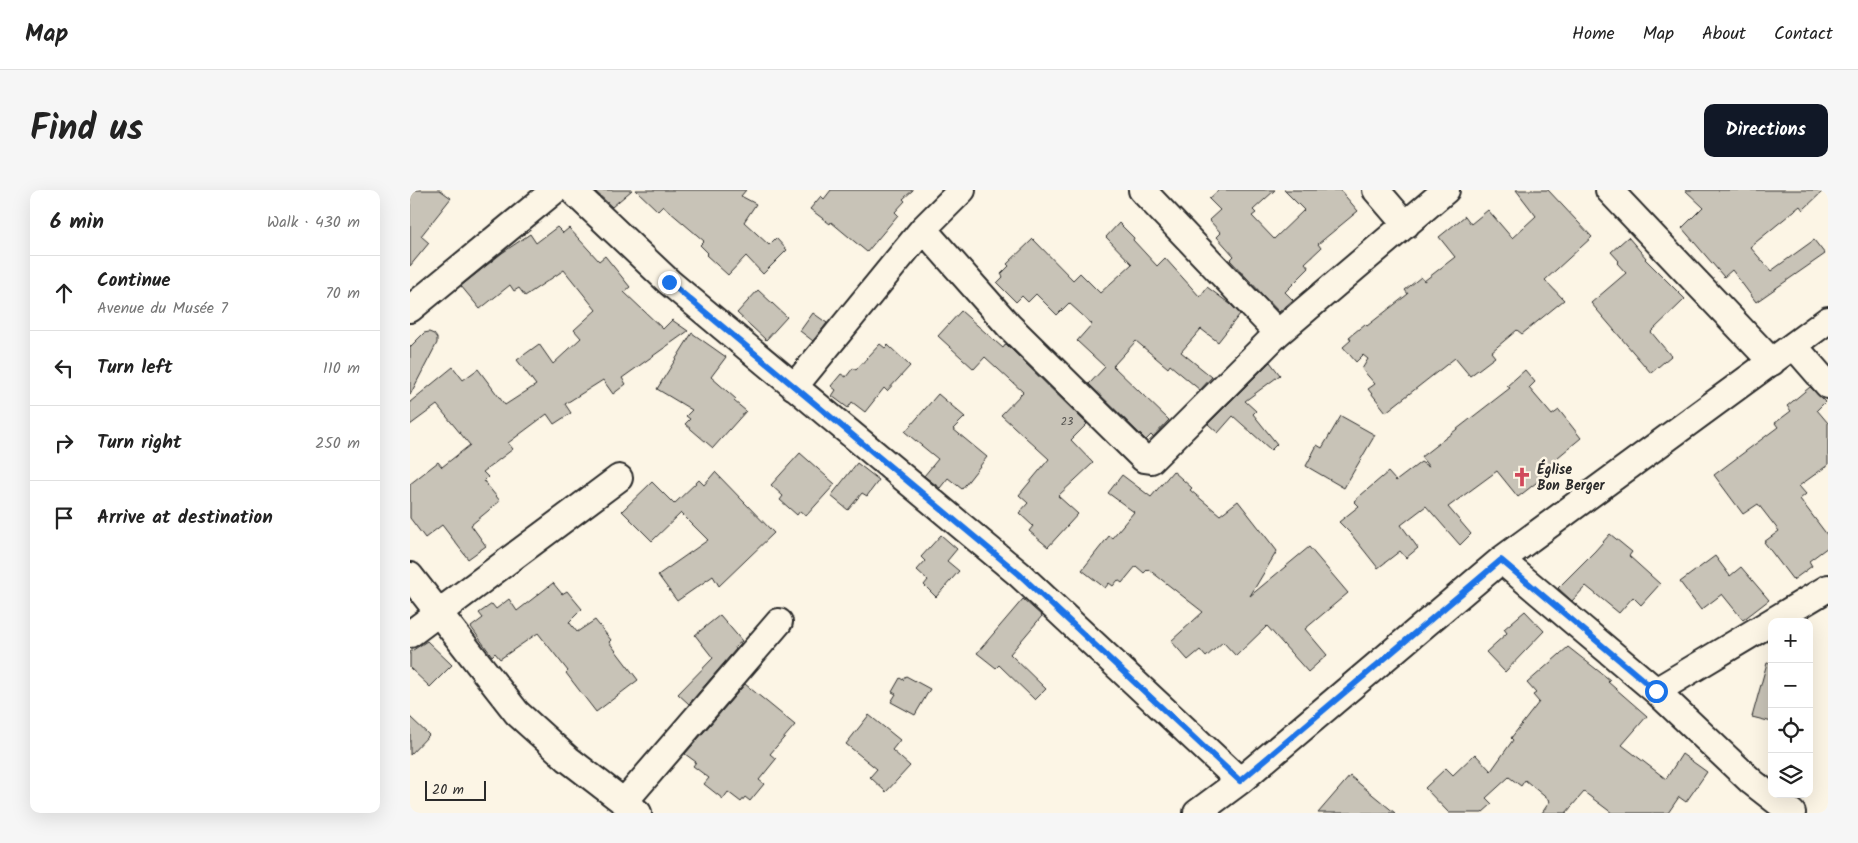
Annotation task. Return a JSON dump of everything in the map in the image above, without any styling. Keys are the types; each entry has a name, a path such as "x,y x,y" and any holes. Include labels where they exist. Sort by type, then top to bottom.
{"street":[{"path":"410,309 555,190"},
{"path":"572,190 669,282 1019,574 1240,781"},
{"path":"794,387 923,229 962,190"},
{"path":"1142,190 1278,332"},
{"path":"1376,190 1406,225"},
{"path":"923,229 1009,326 1144,459 1151,460 1278,332 1446,190"},
{"path":"1609,190 1772,362"},
{"path":"1198,813 1240,781 1501,560 1828,320"},
{"path":"1794,346 1828,385"},
{"path":"410,634 619,478"},
{"path":"1501,560 1656,691 1752,782 1792,813"},
{"path":"410,576 517,713 568,759 631,808 779,622"},
{"path":"1656,691 1828,588"}],"building":[{"path":"410,190 440,190 451,198 421,236 429,243 410,266"},
{"path":"594,190 632,190 612,207"},
{"path":"636,190 746,190 741,196 756,204 744,222 769,245 776,238 787,250 763,274 746,256 728,275 706,255 708,253 700,245 704,241 663,206 658,211"},
{"path":"831,190 913,190 903,199 905,201 895,212 898,215 867,252 831,222 830,224 810,209 821,196 824,199"},
{"path":"1219,190 1275,190 1253,210 1256,213 1252,216 1274,239 1304,210 1284,190 1340,190 1358,211 1318,244 1321,248 1305,263 1309,268 1285,292 1293,300 1279,312 1230,260 1234,256 1217,237 1221,233 1209,220 1220,210 1209,199"},
{"path":"1516,190 1548,190 1592,237 1545,280 1564,300 1522,334 1517,330 1491,352 1495,357 1470,376 1455,358 1386,412 1368,389 1375,384 1362,369 1368,359 1363,355 1356,362 1343,347 1351,340 1349,337 1365,324 1367,326 1408,294 1405,290 1421,277 1424,281 1455,257 1439,237 1465,216 1471,224 1488,210 1512,238 1536,216"},
{"path":"1685,190 1824,190 1803,210 1800,206 1750,247 1771,271 1814,240 1825,254 1756,302 1732,270 1724,277 1682,228 1703,207"},
{"path":"1119,223 1157,266 1165,258 1200,297 1207,287 1240,314 1218,342 1201,329 1181,352 1212,377 1200,390 1170,365 1168,368 1136,341 1113,366 1169,420 1153,437 1151,435 1146,440 1089,384 1105,367 1077,341 1092,324 1069,303 1057,315 1036,294 1028,302 1022,296 1016,302 997,283 1003,277 1001,274 1009,266 1007,264 1033,239 1073,280 1080,273 1100,293 1132,264 1106,237"},
{"path":"557,227 563,233 569,228 599,261 605,256 630,287 624,292 663,329 672,320 688,331 622,378 626,384 613,394 603,380 565,404 571,413 554,424 547,414 508,443 513,449 483,472 488,477 484,481 500,501 471,525 486,546 468,559 442,525 425,538 410,518 410,484 438,462 442,467 470,445 437,405 410,425 410,402 453,367 463,380 478,369 505,405 536,385 517,360 539,344 553,364 581,338 574,330 596,310 564,270 525,296 519,288 514,291 510,285 480,309 461,286 502,253 530,234 536,243"},
{"path":"1628,237 1645,259 1685,299 1651,332 1671,356 1651,373 1591,303 1626,273 1617,263 1619,261 1611,252"},
{"path":"758,290 787,317 766,340 737,313"},
{"path":"961,311 1003,348 1006,344 1087,424 1071,440 1093,463 1058,496 1078,514 1048,547 1029,531 1033,526 1019,513 1028,503 1019,495 1049,459 1001,415 1023,392 985,357 974,369 938,336"},
{"path":"813,313 827,323 813,341 800,331"},
{"path":"429,332 437,338 437,343 410,395 410,347 424,333"},
{"path":"692,333 726,357 711,377 736,399 734,401 746,411 713,448 685,424 690,419 686,416 692,410 657,389"},
{"path":"880,344 885,348 888,345 910,366 887,391 884,388 865,412 852,402 848,408 832,396 836,390 831,386 841,374 846,377 853,368 856,370"},
{"path":"1270,362 1280,375 1245,401 1256,411 1253,414 1277,444 1271,450 1233,416 1218,433 1208,424"},
{"path":"1525,370 1535,382 1529,388 1552,415 1559,410 1581,438 1546,467 1550,472 1518,497 1497,471 1448,507 1471,534 1460,545 1426,506 1401,525 1418,548 1406,558 1400,551 1378,568 1339,522 1359,506 1354,501 1388,472 1396,481 1421,462 1429,467 1421,457 1510,388 1507,386"},
{"path":"1810,387 1825,402 1817,410 1828,423 1828,465 1799,486 1806,494 1800,499 1828,536 1828,547 1809,561 1812,566 1793,580 1764,542 1779,531 1758,504 1743,514 1714,475 1778,427 1775,423 1791,411 1787,406"},
{"path":"938,394 965,417 953,429 987,457 962,489 948,478 940,488 924,476 938,459 905,432"},
{"path":"1341,416 1375,435 1344,488 1306,466 1317,445 1322,448"},
{"path":"800,453 835,484 806,516 800,511 797,515 780,500 783,496 771,485"},
{"path":"857,463 879,480 867,496 862,493 848,510 831,496"},
{"path":"1173,471 1192,488 1190,490 1220,515 1238,501 1277,551 1250,596 1309,547 1348,593 1305,629 1327,655 1308,672 1267,626 1236,656 1223,642 1206,657 1200,650 1188,660 1171,641 1203,612 1148,569 1144,573 1136,566 1122,583 1118,580 1113,586 1109,583 1105,588 1082,570 1109,536 1112,538 1134,512 1108,493 1122,475 1151,497"},
{"path":"715,472 774,533 719,586 713,576 677,601 658,575 708,540 681,513 652,541 622,511 652,482 674,504 699,480 704,485"},
{"path":"1610,534 1632,552 1629,556 1660,584 1641,605 1633,597 1619,613 1586,586 1572,601 1558,588"},
{"path":"941,535 957,549 947,561 959,571 936,597 924,585 928,580 917,570 925,561 921,557"},
{"path":"1715,556 1730,576 1741,567 1769,600 1743,620 1722,594 1701,610 1680,582"},
{"path":"553,583 562,594 567,591 582,609 569,622 577,632 595,620 638,680 596,712 566,673 568,671 538,633 500,659 495,653 492,656 471,627 483,618 479,613 492,604 496,609 509,599 517,611"},
{"path":"1023,599 1042,616 1010,654 1046,689 1035,700 999,665 996,668 977,653"},
{"path":"1525,611 1544,631 1505,672 1486,652 1507,633 1504,629"},
{"path":"720,615 742,641 689,704 678,694 713,658 695,635"},
{"path":"427,641 452,665 430,687 410,668 410,652"},
{"path":"1568,647 1610,680 1608,682 1647,716 1622,745 1666,779 1682,754 1707,772 1686,802 1679,797 1668,813 1612,813 1584,792 1566,813 1542,813 1550,801 1525,780 1521,786 1509,777 1486,798 1492,804 1482,813 1449,813 1425,788 1446,768 1453,775 1475,754 1491,771 1513,740 1511,738 1539,702 1533,695 1536,693 1527,683"},
{"path":"1767,663 1768,663 1768,721 1752,717"},
{"path":"906,676 930,689 915,715 891,702 896,694 892,692 900,678 903,680"},
{"path":"745,684 795,725 770,754 776,759 759,780 764,784 750,801 745,797 741,802 728,792 723,799 704,784 709,778 693,766 696,762 685,754"},
{"path":"869,715 900,740 892,750 910,766 886,792 870,777 877,769 846,744"},
{"path":"410,717 429,735 410,755"},
{"path":"1350,776 1395,813 1318,813"}],"place":[{"name":"Église Bon Berger","path":"1522,477"}],"route":[{"path":"669,282 1019,574 1240,781 1501,560 1656,691"}]}
